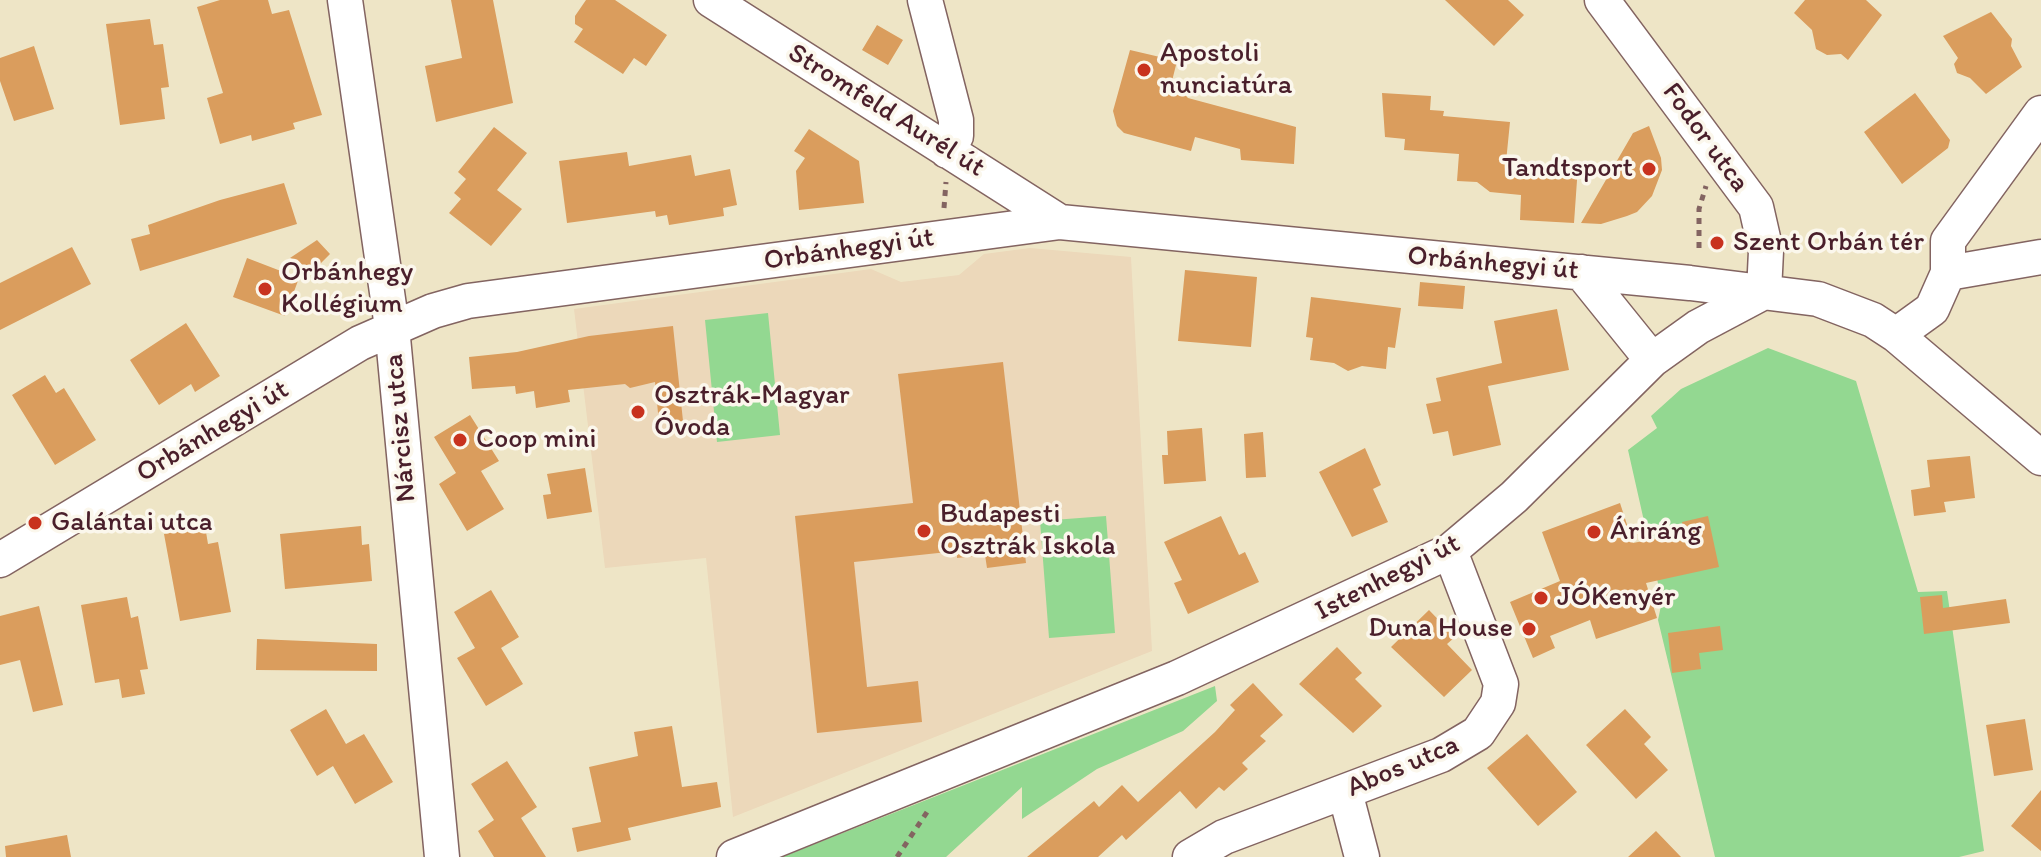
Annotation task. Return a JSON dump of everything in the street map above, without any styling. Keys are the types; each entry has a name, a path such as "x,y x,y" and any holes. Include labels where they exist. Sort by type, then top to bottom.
{"street":[{"name":"Nárcisz utca","path":"345,0 392,327 442,857"},
{"name":"Stromfeld Aurél út","path":"711,0 1060,222"},
{"path":"925,0 956,120 956,136 947,151"},
{"name":"Fodor utca","path":"1602,0 1756,207 1766,251 1764,292"},
{"path":"1896,335 1932,309 1948,273 1948,241 2041,113"},
{"name":"Orbánhegyi út","path":"0,560 392,327 468,301 1060,222 1764,292"},
{"path":"1948,273 2041,257"},
{"path":"1581,272 1652,360"},
{"path":"1764,292 1818,299 1842,306 1896,335 2041,458"},
{"name":"Istenhegyi út","path":"734,857 1177,678 1450,551 1514,497 1652,360 1698,327 1764,292"},
{"name":"Abos utca","path":"1190,857 1224,837 1461,746 1478,733 1498,703 1501,684 1450,551"},
{"path":"1345,792 1362,857"}],"path":[{"path":"942,237 947,151"},
{"path":"1699,209 1699,248"},
{"path":"897,857 916,825 941,794 935,777"}],"shaded area":[{"name":"Budapesti Osztrák Iskola","path":"1030,248 1131,257 1152,651 733,817 706,558 605,568 574,309 871,269 901,282 959,275 984,254"}],"green space":[{"path":"768,313 780,435 717,442 705,320"},
{"path":"1768,348 1856,381 1918,592 1947,591 1984,851 1959,857 1715,857 1658,620 1662,601 1628,450 1657,428 1651,416 1681,389"},
{"path":"1106,516 1115,633 1049,638 1040,521"},
{"path":"1215,686 1217,701 1183,731 1097,769 1022,819 1022,787 946,857 782,857"}],"building":[{"path":"220,0 268,0 272,14 289,10 322,115 293,123 295,129 252,141 251,135 220,144 207,98 223,93 197,7"},
{"path":"451,0 493,0 513,103 436,122 425,66 462,58"},
{"path":"586,0 615,0 667,35 646,66 634,58 623,74 574,42 583,29 575,24 575,16"},
{"path":"1445,0 1508,0 1524,15 1494,46"},
{"path":"1805,0 1866,0 1882,15 1848,60 1841,54 1827,55 1816,49 1812,30 1794,13"},
{"path":"1991,12 2012,39 2011,46 2022,67 1986,94 1970,78 1957,73 1954,64 1958,58 1943,36"},
{"path":"150,19 154,45 163,44 169,87 161,88 165,119 120,125 106,24"},
{"path":"877,25 903,40 888,65 862,50"},
{"path":"34,46 54,109 14,121 0,81 0,58"},
{"path":"1130,50 1177,61 1172,81 1188,98 1296,127 1294,164 1241,160 1240,149 1195,137 1191,151 1124,133 1117,126 1113,111"},
{"path":"1382,93 1431,96 1430,110 1444,111 1443,116 1510,122 1506,162 1578,166 1574,223 1520,220 1521,195 1490,192 1477,182 1457,181 1459,154 1404,150 1405,139 1385,137"},
{"path":"1915,93 1950,140 1948,148 1902,184 1864,132"},
{"path":"1649,126 1661,158 1662,170 1652,196 1637,212 1627,216 1601,224 1581,223 1633,133"},
{"path":"494,127 527,153 497,190 522,209 491,246 449,213 461,199 454,193 466,179 458,172"},
{"path":"809,129 859,161 864,203 799,210 796,171 805,158 794,151"},
{"path":"627,152 629,166 691,155 695,176 730,169 737,205 723,208 724,216 669,225 667,215 656,217 655,211 567,223 559,161"},
{"path":"284,183 297,224 140,271 131,239 150,234 148,225 220,200"},
{"path":"317,240 330,254 321,263 318,273 290,258"},
{"path":"72,247 91,284 0,330 0,283"},
{"name":"Orbánhegy Kollégium","path":"247,258 299,278 285,316 233,297"},
{"path":"1185,270 1257,277 1251,347 1178,341"},
{"path":"1420,282 1465,286 1463,309 1418,306"},
{"path":"1311,297 1401,308 1395,348 1388,347 1386,369 1362,366 1348,371 1334,363 1310,360 1313,338 1306,337"},
{"path":"1557,309 1569,370 1488,386 1501,445 1453,456 1448,431 1433,434 1426,404 1441,401 1436,378 1502,363 1494,321"},
{"path":"186,323 220,376 195,392 191,384 159,405 130,360"},
{"path":"673,326 683,421 659,423 655,382 630,388 625,384 568,390 570,402 536,408 534,391 516,394 515,386 472,389 469,357 517,352 589,336"},
{"path":"1003,362 1026,563 987,568 985,555 957,558 957,551 854,562 867,687 918,681 922,722 817,733 795,516 913,503 898,374"},
{"path":"45,375 56,393 64,388 96,440 55,465 12,395"},
{"path":"470,415 499,461 481,471 504,509 467,531 439,484 456,473 434,437"},
{"path":"1202,428 1206,481 1164,484 1162,455 1168,455 1167,431"},
{"path":"1263,432 1266,477 1246,478 1244,434"},
{"path":"1365,448 1381,485 1373,489 1388,522 1352,537 1319,472"},
{"path":"1970,456 1975,498 1944,502 1946,512 1914,516 1911,490 1930,487 1927,460"},
{"path":"585,468 592,512 547,519 543,495 551,494 547,474"},
{"path":"1620,503 1633,543 1684,533 1682,522 1708,516 1719,567 1646,583 1657,618 1596,639 1590,620 1550,636 1555,648 1533,658 1510,602 1560,581 1542,532"},
{"path":"1221,516 1239,555 1245,552 1259,582 1188,614 1174,583 1182,580 1164,542"},
{"path":"205,526 208,544 218,542 231,612 180,621 164,534"},
{"path":"361,526 362,545 369,544 372,581 285,589 280,534"},
{"path":"491,590 519,637 501,648 523,684 486,706 457,658 475,648 454,612"},
{"path":"1942,595 1943,608 2006,599 2010,623 1924,634 1920,597"},
{"path":"127,597 131,618 138,616 148,669 140,670 145,694 122,698 119,679 95,683 81,605"},
{"path":"39,606 63,705 33,712 20,660 0,665 0,616"},
{"path":"1429,610 1455,637 1447,644 1472,670 1444,697 1391,647"},
{"path":"1720,626 1723,650 1699,653 1701,669 1672,673 1668,633"},
{"path":"257,639 377,644 377,671 256,670"},
{"path":"1337,647 1362,673 1355,679 1382,706 1353,733 1299,684"},
{"path":"1253,683 1283,715 1260,736 1266,741 1242,763 1248,769 1224,791 1219,787 1196,809 1180,791 1126,840 1122,835 1098,857 1027,857 1094,801 1099,807 1122,785 1138,802 1215,732 1235,710 1230,705"},
{"path":"326,709 346,744 364,734 393,782 355,804 333,766 317,776 290,730"},
{"path":"1625,709 1651,737 1644,744 1668,770 1636,799 1586,745"},
{"path":"2025,719 2033,770 1994,776 1986,725"},
{"path":"672,726 682,787 717,782 721,807 628,828 631,840 577,852 572,828 601,822 589,767 638,756 634,732"},
{"path":"1527,734 1577,792 1538,826 1487,768"},
{"path":"507,761 537,807 521,818 546,857 494,857 478,831 494,820 471,784"},
{"path":"2041,790 2041,851 2011,826"},
{"path":"1656,831 1681,857 1628,857"},
{"path":"67,835 71,857 6,857 5,846"}],"place":[{"name":"Apostoli nunciatúra","path":"1144,70"},
{"name":"Tandtsport","path":"1649,169"},
{"name":"Szent Orbán tér","path":"1717,243"},
{"name":"Orbánhegy Kollégium","path":"265,289"},
{"name":"Osztrák-Magyar Óvoda","path":"638,412"},
{"name":"Coop mini","path":"460,440"},
{"name":"Galántai utca","path":"35,523"},
{"name":"Budapesti Osztrák Iskola","path":"924,531"},
{"name":"Áriráng","path":"1594,532"},
{"name":"JÓKenyér","path":"1541,598"},
{"name":"Duna House","path":"1529,629"}]}
